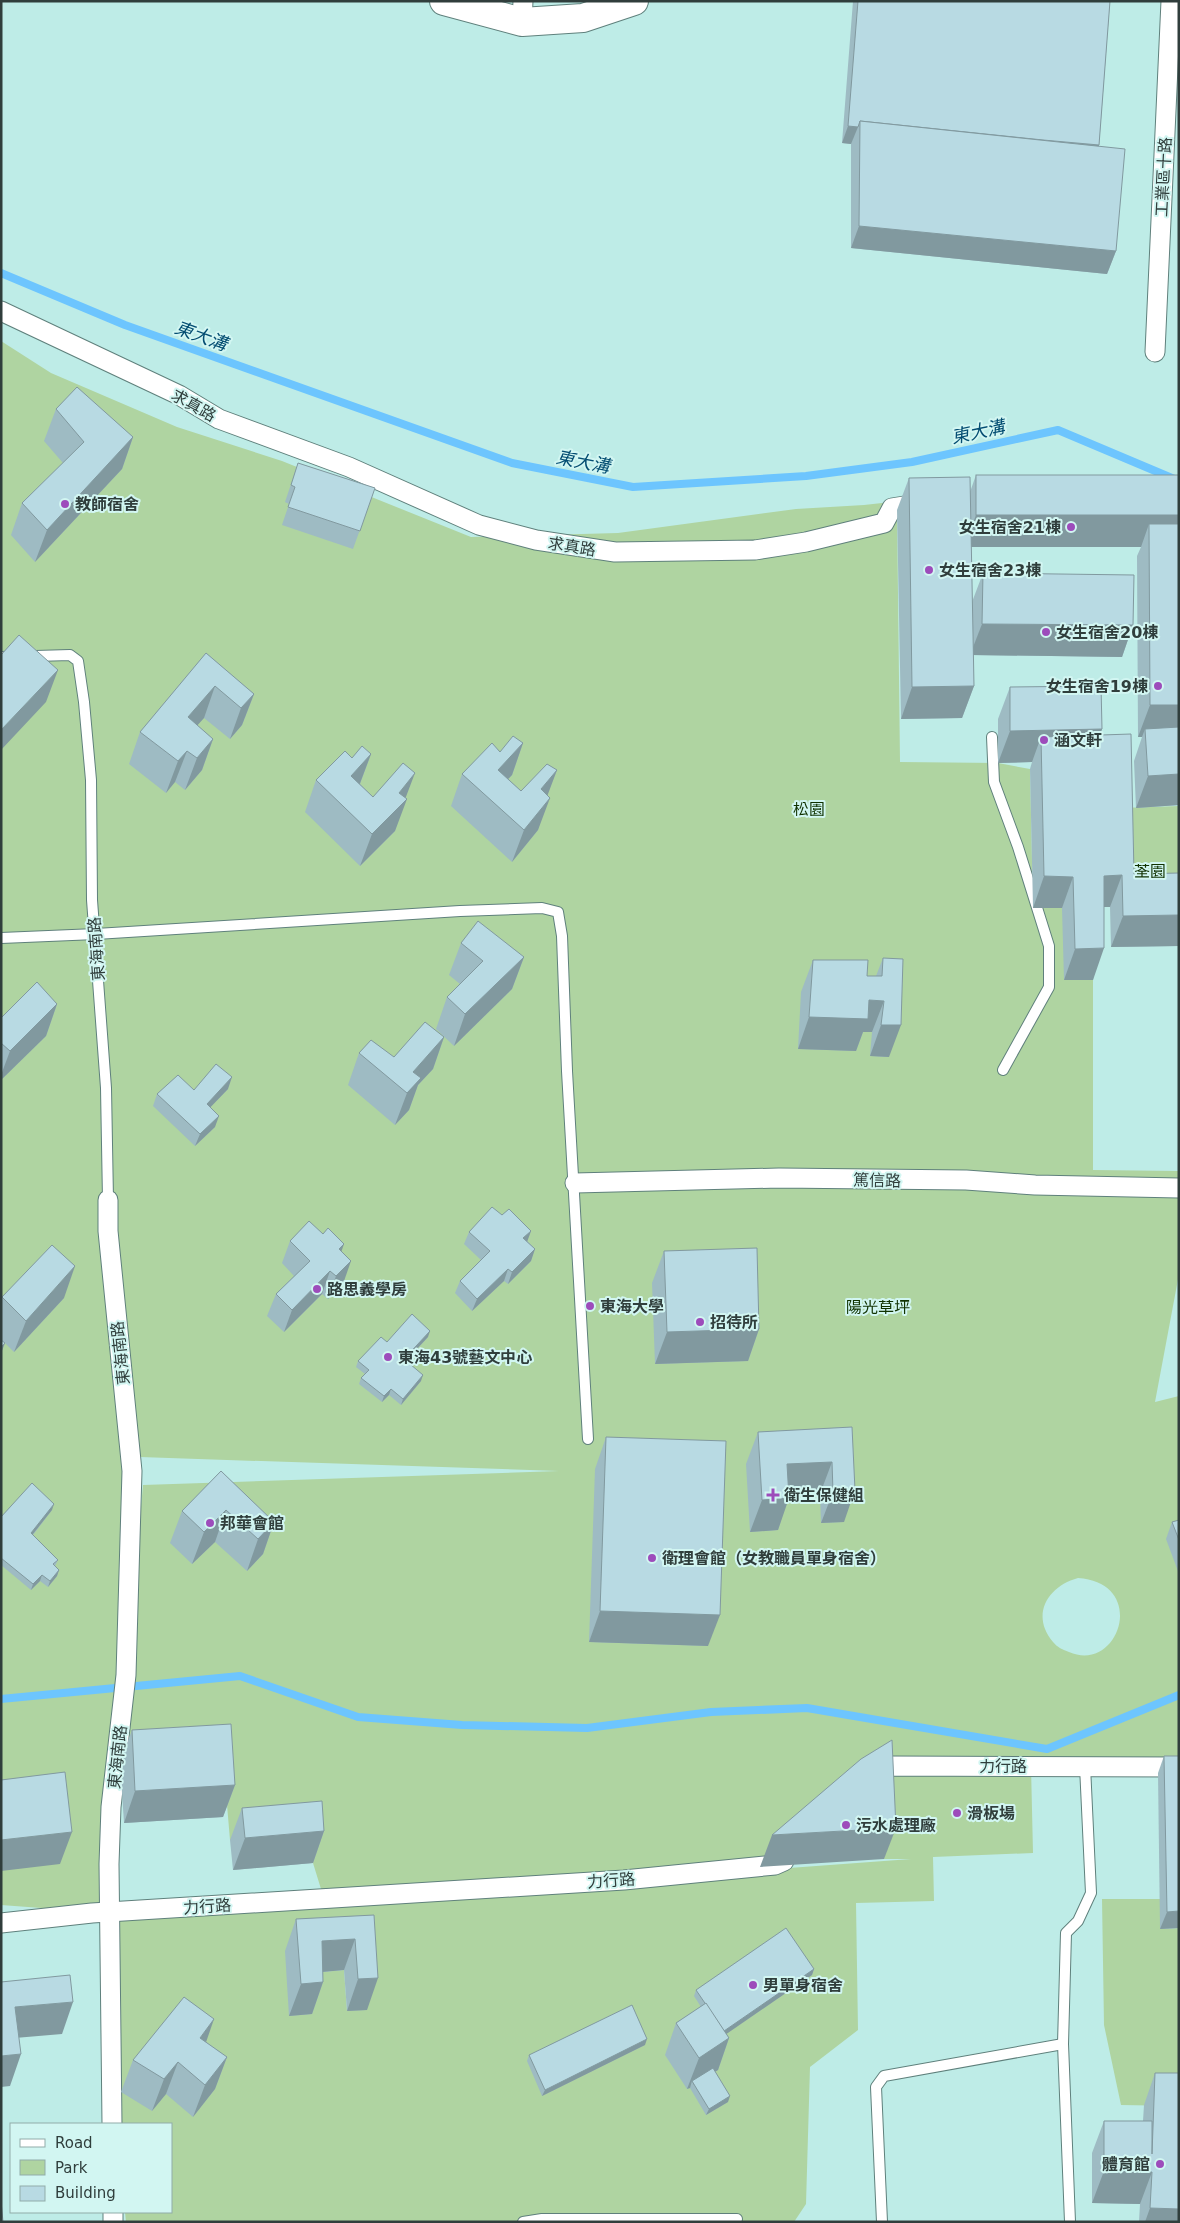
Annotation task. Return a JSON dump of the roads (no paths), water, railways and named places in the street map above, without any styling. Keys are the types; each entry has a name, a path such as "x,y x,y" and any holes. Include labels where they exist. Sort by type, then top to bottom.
{"street":[{"path":"444,1 583,18 634,1"},
{"name":"工業區十路","path":"1155,352 1171,1"},
{"name":"求真路","path":"1,311 179,395 219,419 349,467 479,525 536,540 615,552 755,550 806,542 884,523 892,508 919,503 938,503"},
{"name":"篤信路","path":"575,1183 779,1178 966,1180 1035,1185 1179,1188"},
{"name":"東海南路","path":"108,1200 108,1231 132,1471 126,1675 111,1807 109,1912 112,2123"},
{"name":"力行路","path":"857,1786 868,1770 890,1766 1179,1767"},
{"name":"力行路","path":"1,1923 109,1912 624,1880 775,1865 794,1856 801,1850"}],"lane":[{"name":"東海南路","path":"1,657 70,655 78,661 84,702 91,780 92,900 106,1088 108,1200"},
{"path":"992,737 994,782 1018,847 1049,946 1049,987 1004,1070"},
{"path":"1,938 96,934 460,911 542,908 558,912 561,929 567,1071 575,1183 588,1439"},
{"path":"1070,2222 1063,2044 1066,1933 1078,1922 1091,1893 1085,1766"},
{"path":"882,2222 876,2087 884,2076 1063,2044"},
{"path":"523,2222 542,2219 737,2219"}],"waterway":[{"name":"東大溝","path":"1,273 125,325 512,463 633,487 806,476 912,462 1058,430 1179,481"},
{"path":"1,1699 240,1676 358,1717 462,1725 587,1728 711,1712 807,1708 1047,1749 1179,1695"}],"place":[{"name":"教師宿舍","path":"65,504"},
{"name":"女生宿舍21棟","path":"1071,527"},
{"name":"女生宿舍23棟","path":"929,570"},
{"name":"女生宿舍20棟","path":"1046,632"},
{"name":"女生宿舍19棟","path":"1158,686"},
{"name":"涵文軒","path":"1044,740"},
{"name":"路思義學房","path":"317,1289"},
{"name":"東海大學","path":"590,1306"},
{"name":"招待所","path":"700,1322"},
{"name":"東海43號藝文中心","path":"388,1357"},
{"name":"衛生保健組","path":"773,1495"},
{"name":"邦華會館","path":"210,1523"},
{"name":"衛理會館（女教職員單身宿舍）","path":"652,1558"},
{"name":"滑板場","path":"957,1813"},
{"name":"污水處理廠","path":"846,1825"},
{"name":"男單身宿舍","path":"753,1985"},
{"name":"體育館","path":"1160,2164"}],"park label":[{"name":"松園","path":"809,809"},
{"name":"荃園","path":"1150,871"},
{"name":"陽光草坪","path":"878,1307"}]}
